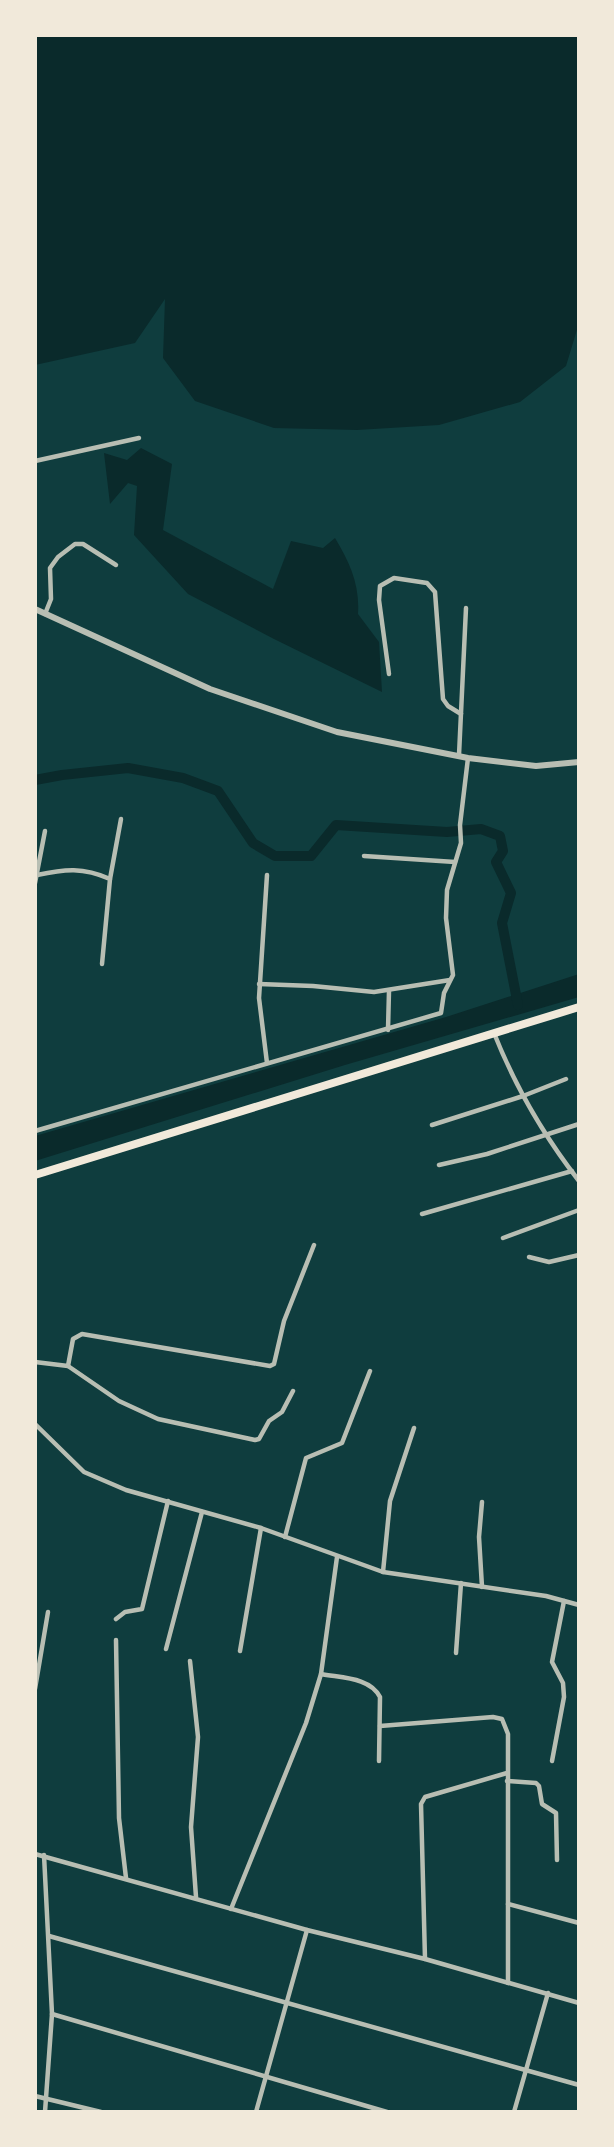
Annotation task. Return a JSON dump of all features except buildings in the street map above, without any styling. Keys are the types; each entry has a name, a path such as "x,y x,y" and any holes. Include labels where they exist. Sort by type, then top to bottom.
{"main road":[{"path":"35,1175 579,1007"}],"street":[{"path":"35,461 139,438"},
{"path":"45,614 51,599 50,569 58,557 75,544 83,544 117,565"},
{"path":"389,674 379,600 380,586 394,578 427,583 435,592 443,699 447,706 461,714"},
{"path":"459,755 466,608"},
{"path":"35,609 210,689 337,732 468,758 536,766 579,762"},
{"path":"35,1131 442,1013 444,993 451,980 453,968 446,918 447,890 461,844 460,825 468,758"},
{"path":"102,964 110,878 121,819"},
{"path":"35,883 45,831"},
{"path":"364,856 455,862"},
{"path":"37,875 60,870 90,870 110,878"},
{"path":"267,875 259,998 267,1063"},
{"path":"260,984 374,992 451,980"},
{"path":"388,1030 389,991"},
{"path":"494,1032 523,1096 579,1181"},
{"path":"432,1125 523,1096 566,1079"},
{"path":"439,1165 579,1125"},
{"path":"422,1214 572,1171"},
{"path":"503,1238 579,1210"},
{"path":"68,1366 72,1339 82,1334 270,1367 274,1364 284,1321 314,1245"},
{"path":"529,1257 550,1262 579,1255"},
{"path":"35,1362 68,1366 119,1401 158,1419 255,1440 269,1421 282,1412 293,1391"},
{"path":"285,1537 306,1458 342,1443 370,1371"},
{"path":"35,1424 84,1472 126,1490 261,1528 383,1572 461,1583 579,1605"},
{"path":"383,1572 390,1501 414,1428"},
{"path":"116,1619 125,1612 142,1609 167,1501"},
{"path":"482,1502 479,1537 482,1587"},
{"path":"166,1648 202,1512"},
{"path":"240,1651 261,1528"},
{"path":"231,1909 306,1723 321,1674 337,1557"},
{"path":"456,1653 461,1583"},
{"path":"552,1761 564,1697 563,1683 552,1662 564,1601"},
{"path":"35,1689 48,1612"},
{"path":"116,1640 119,1818 126,1878"},
{"path":"35,1644 43,1646"},
{"path":"190,1661 198,1737 191,1827 196,1897"},
{"path":"321,1674 366,1682 376,1687 380,1697 379,1761"},
{"path":"380,1726 493,1717 502,1719 508,1734 508,1983"},
{"path":"425,1959 421,1804 425,1797 507,1773"},
{"path":"507,1781 536,1783 539,1786 542,1804 556,1813 557,1860"},
{"path":"35,1854 579,2003"},
{"path":"44,1855 52,2014 45,2112"},
{"path":"508,1904 579,1923"},
{"path":"256,2112 307,1930"},
{"path":"49,1936 579,2085"},
{"path":"514,2112 548,1993"},
{"path":"52,2014 387,2112"},
{"path":"35,2096 101,2112"}],"water":[{"path":"35,35 579,35 579,323 566,366 520,402 439,425 357,430 274,428 195,401 163,358 165,299 135,343 35,365"},
{"path":"141,448 172,464 163,530 273,589 291,541 323,548 335,538 353,574 358,614 379,642 382,692 188,594 134,535 137,486 128,483 110,504 104,453 127,460"},
{"path":"579,974 579,997 345,1065 35,1161 35,1136 446,1017"}],"waterway":[{"path":"35,780 128,768 183,778 218,791 253,843 275,856 311,856 336,825 447,832 481,829 500,836 503,851 496,862 511,893 502,923 518,1005"}]}
